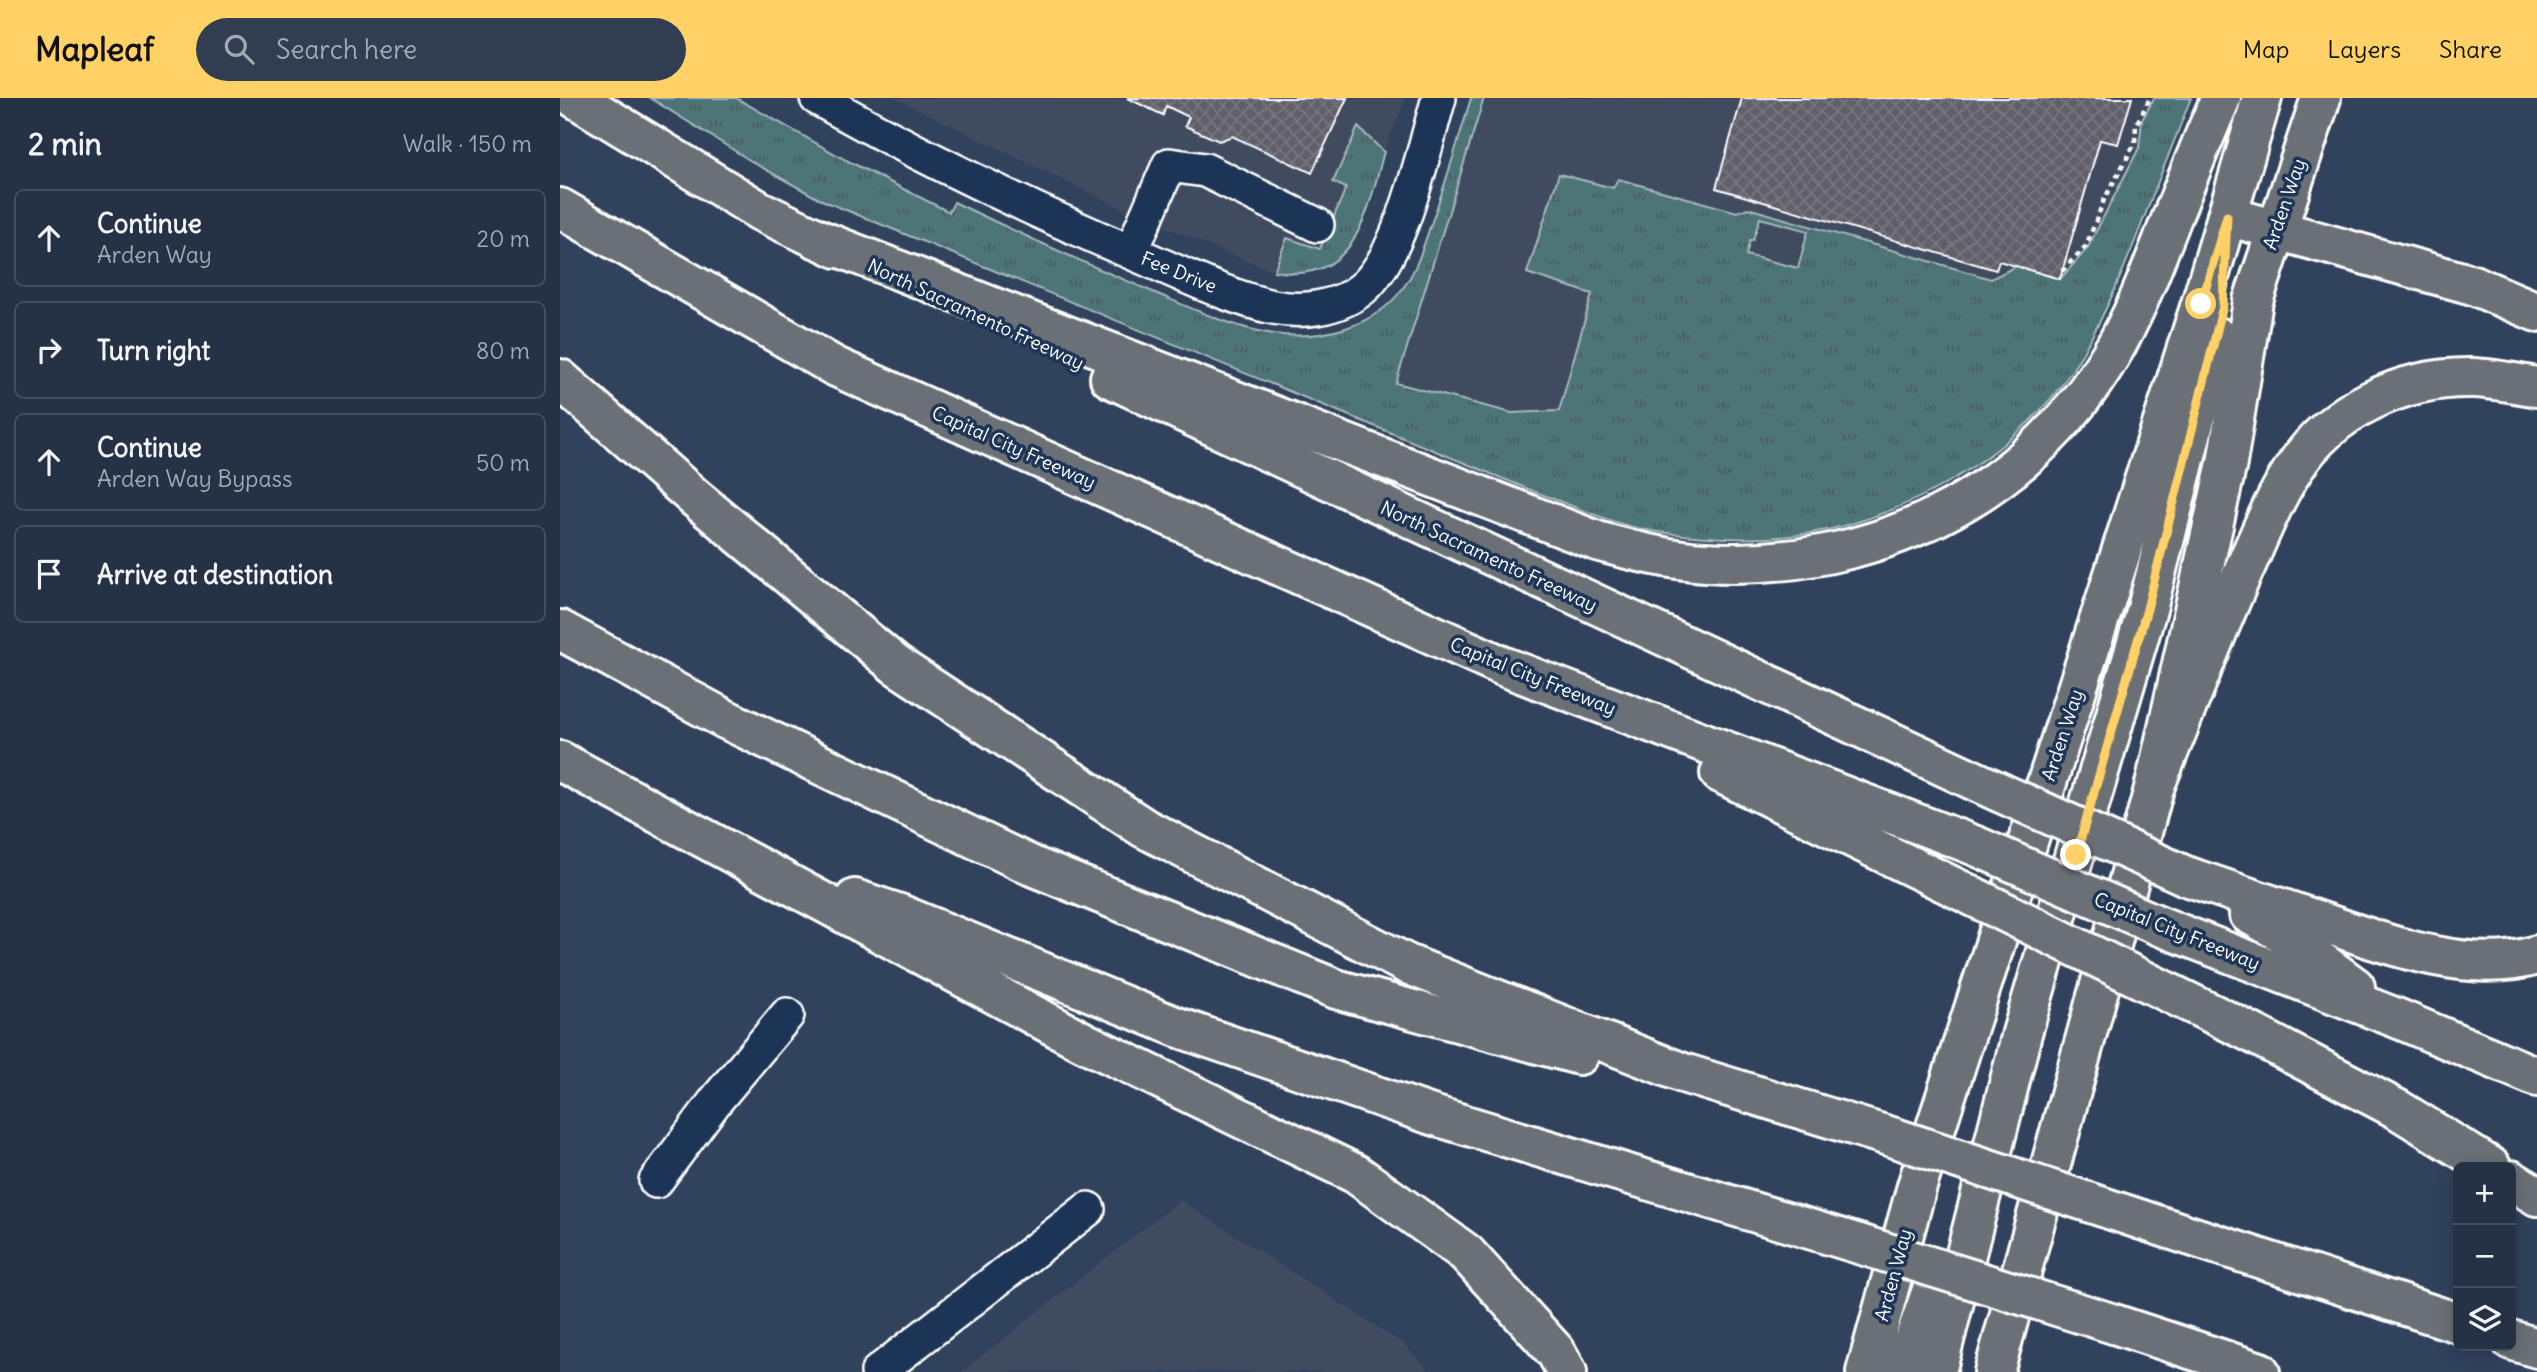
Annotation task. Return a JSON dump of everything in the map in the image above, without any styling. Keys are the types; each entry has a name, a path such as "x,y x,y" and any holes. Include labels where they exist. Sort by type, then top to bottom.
{"main road":[{"name":"North Sacramento Freeway","path":"575,98 760,211 815,238 1398,514 1998,792 2186,876 2281,932 2399,1019"},
{"path":"815,238 1597,541 1635,551 1704,562 1782,561 1849,550 1906,531 1944,513 1978,492 2011,470 2046,439 2080,400 2110,356 2132,316 2221,98"},
{"name":"Arden Way","path":"1866,1372 1917,1185 2193,331 2262,98"},
{"name":"Arden Way","path":"1994,1372 2155,785 2227,463 2252,301 2321,98"},
{"name":"Capital City Freeway","path":"560,208 834,366 1505,667 1976,846 2160,926 2399,1019 2537,1077"},
{"path":"1936,1372 2022,1033 2147,609 2223,306 2227,216 2473,285 2537,312"},
{"path":"2147,609 2179,528 2252,301"},
{"path":"2155,785 2236,587 2266,522 2293,469 2319,437 2346,414 2378,397 2411,385 2473,378 2537,387"},
{"path":"560,379 694,497 896,664 1144,828 1407,964 1683,1073 1895,1138 2453,1321"},
{"path":"560,630 725,719 1032,866 1336,989 1592,1058 1740,1091"},
{"path":"1505,667 2252,1033 2398,1109 2482,1162"},
{"path":"560,761 1084,1042 1356,1174 1466,1252 1556,1352 1567,1372"},
{"path":"751,864 900,914 1178,1027 1429,1114 1859,1244 2260,1372"},
{"path":"2186,876 2364,936 2444,959 2499,961 2537,955"},
{"path":"1903,1372 2022,1033"},
{"path":"2516,1183 2537,1196"},
{"path":"2516,1342 2537,1348"}],"street":[{"name":"Fee Drive","path":"817,98 999,193 1131,252 1244,298 1273,307 1298,309 1321,308 1342,301 1363,288 1378,271 1402,221 1439,98"},
{"path":"1131,252 1169,165 1205,170 1317,225"},
{"path":"656,1181 717,1099 787,1015"},
{"path":"878,1372 1088,1209"}],"path":[{"path":"2062,271 2086,246 2104,200 2135,143 2136,125 2150,98"}],"shaded area":[{"path":"895,98 1406,98 1384,152 1363,222 1352,246 1328,267 1298,274 1274,271 1112,204"},
{"path":"1484,98 2191,98 2113,297 1528,425 1396,383"},
{"path":"1180,1200 1404,1344 1430,1372 961,1372"}],"green space":[{"path":"650,98 736,98 846,160 949,212 954,202 1103,271 1228,322 1274,334 1309,335 1327,333 1362,322 1391,302 1403,288 1421,253 1471,98 1484,98 1396,383 1512,413 1559,411 1592,294 1527,273 1559,174 1613,188 1618,179 1737,212 1748,208 1991,279 2016,266 2060,279 2087,249 2139,148 2142,120 2154,98 2191,98 2132,249 2092,336 2073,369 2048,401 2019,431 1986,458 1949,482 1870,518 1790,536 1740,539 1658,532 1595,515 819,199 759,166","holes":["1760,218 1808,231 1798,268 1746,255"]},
{"path":"1358,127 1384,152 1371,198 1353,240 1340,256 1323,268 1302,273 1274,271 1287,238 1320,249 1346,188 1333,182"}],"building":[{"path":"1127,98 1347,98 1312,173 1232,136 1219,141 1185,126 1189,117 1166,106 1163,115"},
{"path":"1742,98 2132,98 2118,144 2100,140 2060,279 1999,261 1996,270 1716,188"}],"route":[{"path":"2076,855 2147,609 2223,306 2227,216 2201,304"}]}
